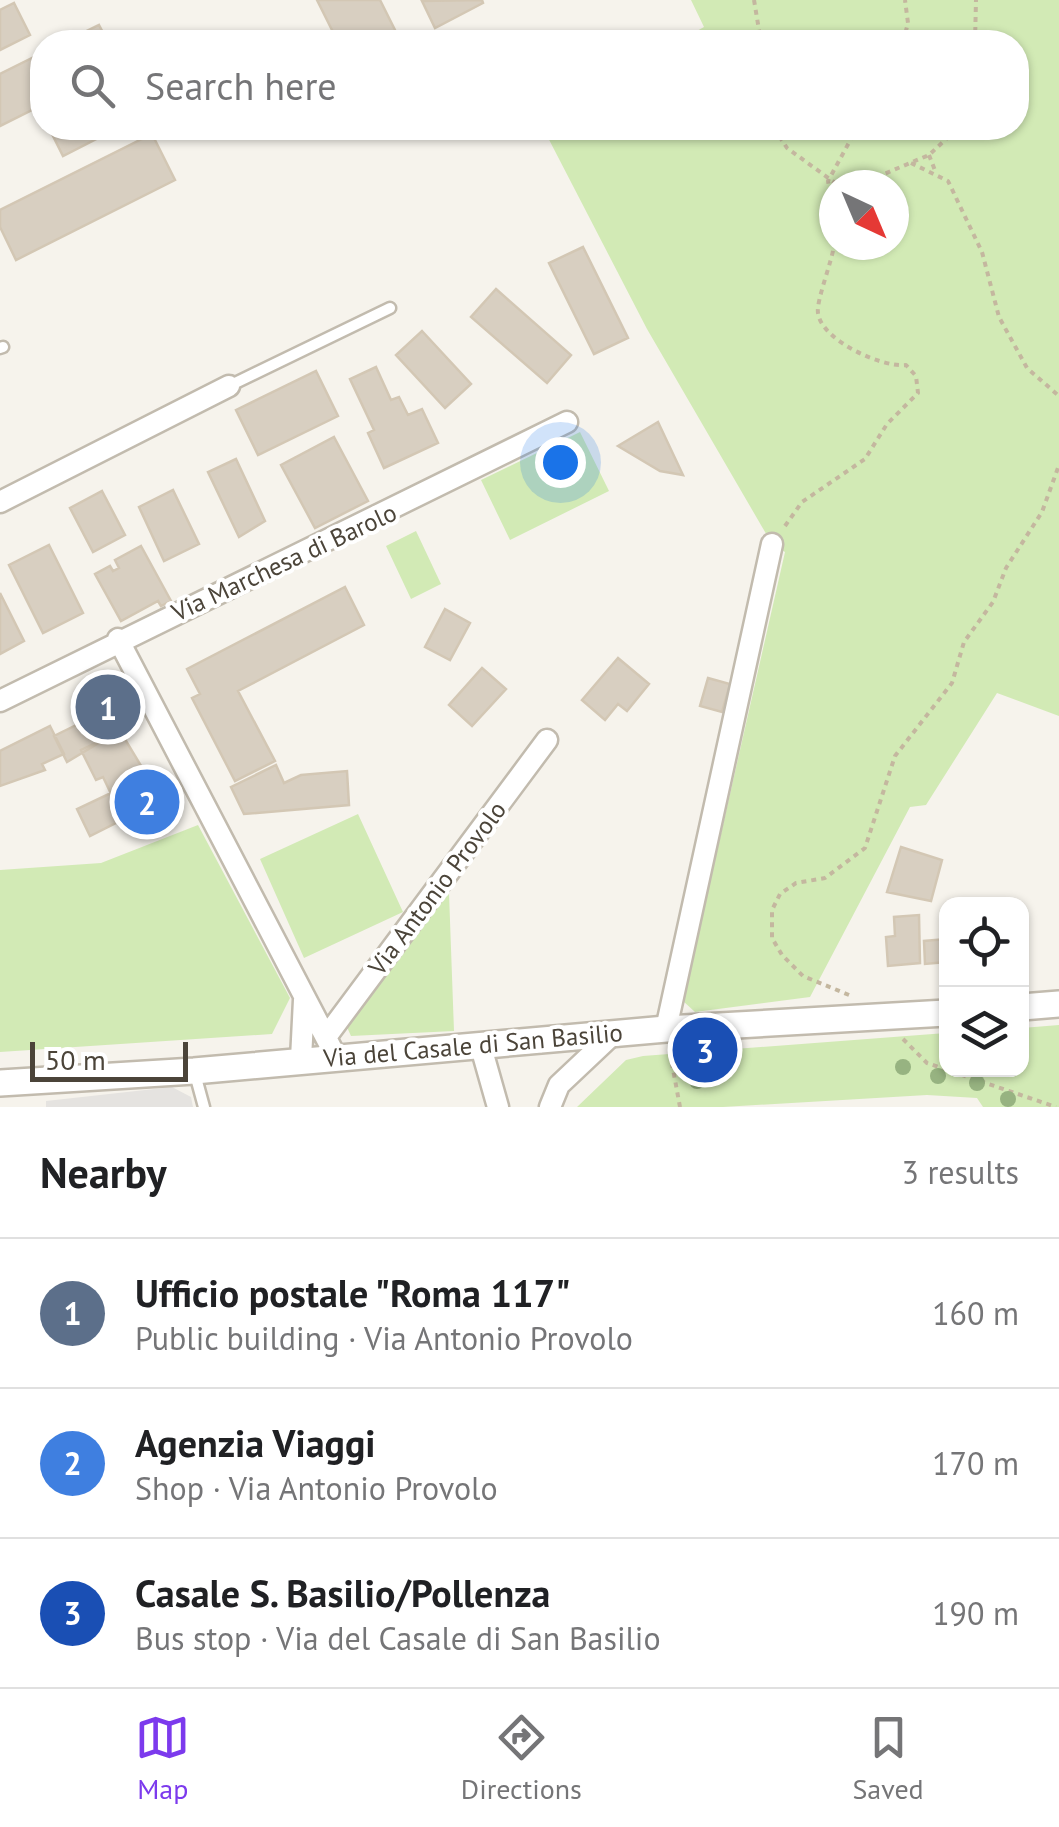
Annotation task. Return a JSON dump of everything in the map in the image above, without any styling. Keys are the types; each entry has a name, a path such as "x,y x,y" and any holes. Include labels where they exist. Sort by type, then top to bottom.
{"street":[{"path":"0,502 228,386"},
{"name":"Via Marchesa di Barolo","path":"0,701 118,639 321,546 567,422"},
{"path":"668,1041 772,544"},
{"path":"118,639 331,1047"},
{"name":"Via Antonio Provolo","path":"331,1047 547,740"},
{"path":"302,1059 304,998"},
{"path":"1029,1006 1059,1004"},
{"name":"Via del Casale di San Basilio","path":"0,1084 194,1071 302,1059 331,1047 481,1047 612,1035 668,1041 939,1013"},
{"path":"550,1107 559,1085 612,1035"},
{"path":"481,1047 498,1107"}],"lane":[{"path":"228,386 390,308"},
{"path":"194,1071 204,1107"}],"path":[{"path":"754,0 759,30"},
{"path":"905,0 906,30"},
{"path":"975,30 976,0"},
{"path":"782,140 819,175"},
{"path":"834,170 851,140"},
{"path":"894,170 929,155 945,140"},
{"path":"929,155 936,174"},
{"path":"911,163 948,181 982,252 999,317 1028,368 1059,396"},
{"path":"772,544 802,502 865,458 887,424 918,393 916,376 906,365 886,368 824,330 817,310 830,260"},
{"path":"875,1018 849,995 804,976 782,955 772,938 772,910 780,894 796,883 824,878 865,848 894,756 952,683 964,642 993,602 1006,568 1042,512 1059,464"},
{"path":"901,1035 908,1048 927,1064 1056,1107"},
{"path":"668,1041 680,1107"}],"green space":[{"path":"691,0 1059,0 1059,716 997,693 926,805 910,807 810,997 695,1012 683,1001 785,552 772,544 647,329 549,140 1029,140 1029,30 699,30 704,27"},
{"path":"580,432 609,491 510,540 481,480"},
{"path":"416,531 441,584 411,599 386,546"},
{"path":"358,814 403,912 304,958 260,859"},
{"path":"198,825 290,998 272,1034 0,1052 0,870 101,863"},
{"path":"449,893 454,1031 351,1036 346,1025"},
{"path":"1059,1025 1059,1107 983,1107 977,1098 927,1095 723,1107 577,1107 626,1060 643,1056 939,1034 939,1077 1029,1077 1029,1027"}],"shaded area":[{"path":"172,1087 191,1097 193,1107 46,1107 46,1101"}],"building":[{"path":"317,0 380,0 395,30 332,30"},
{"path":"422,1 483,3 435,28"},
{"path":"14,3 30,35 0,50 0,10"},
{"path":"30,59 30,111 0,126 0,74"},
{"path":"55,140 94,140 63,156"},
{"path":"140,140 155,140 175,180 16,260 0,227 0,210"},
{"path":"583,247 628,338 594,354 549,263"},
{"path":"496,289 571,355 547,383 471,317"},
{"path":"422,331 471,384 445,408 396,355"},
{"path":"376,367 391,400 399,397 408,415 422,409 438,443 384,468 368,433 374,430 350,379"},
{"path":"316,371 338,416 258,455 236,410"},
{"path":"658,422 683,475 660,471 618,446"},
{"path":"334,437 368,501 315,528 281,465"},
{"path":"236,459 265,521 239,537 208,472"},
{"path":"173,490 199,544 164,561 139,507"},
{"path":"102,491 125,535 93,552 70,508"},
{"path":"49,545 83,613 43,633 9,565"},
{"path":"141,546 171,601 161,606 158,601 121,621 95,574 110,566 113,571 119,568 115,560"},
{"path":"345,587 364,625 238,691 275,761 235,781 192,698 200,694 187,669"},
{"path":"0,593 24,641 0,654"},
{"path":"445,609 470,623 450,660 425,647"},
{"path":"618,658 649,684 627,711 618,704 605,720 582,700"},
{"path":"482,668 506,689 472,726 449,705"},
{"path":"708,678 730,684 722,712 700,706"},
{"path":"101,713 112,735 67,762 54,736"},
{"path":"50,726 64,754 42,764 45,770 0,786 0,751"},
{"path":"120,731 152,784 115,802 103,777 96,780 81,750"},
{"path":"276,765 284,783 301,775 347,771 349,805 244,814 231,787"},
{"path":"143,788 156,814 128,817 90,836 77,809 111,793 115,802"},
{"path":"901,847 942,860 931,901 887,892"},
{"path":"919,915 920,963 888,966 886,937 895,936 894,917"},
{"path":"939,940 939,963 925,964 924,941"}],"place":[{"name":"Ufficio postale \"Roma 117\"","path":"108,707"},
{"name":"Agenzia Viaggi","path":"147,802"},
{"name":"Casale S. Basilio/Pollenza","path":"705,1050"}]}
